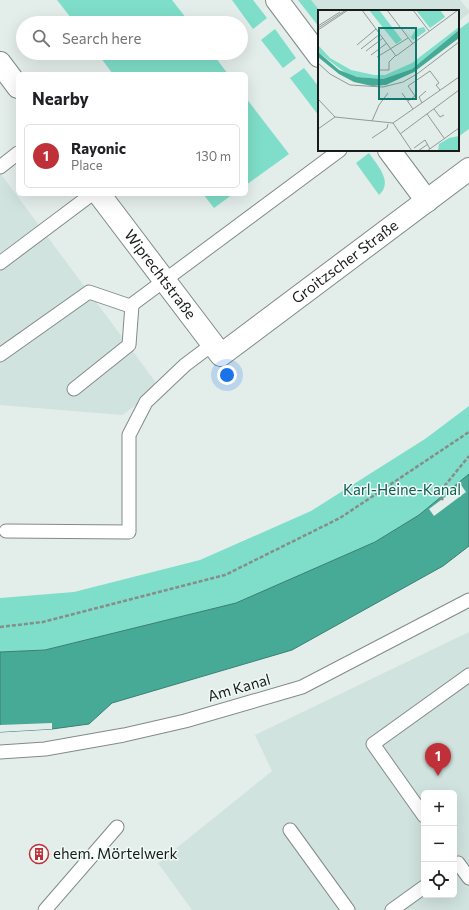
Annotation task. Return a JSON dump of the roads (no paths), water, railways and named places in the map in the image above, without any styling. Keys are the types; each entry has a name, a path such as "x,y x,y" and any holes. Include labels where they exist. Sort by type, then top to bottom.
{"street":[{"path":"277,0 318,55"},
{"path":"390,151 427,201"},
{"name":"Groitzscher Straße","path":"217,350 427,201 469,169"},
{"name":"Wiprechtstraße","path":"101,196 217,350"}],"lane":[{"path":"0,355 89,292 130,306 132,305 339,151"},
{"path":"0,167 16,155"},
{"path":"0,263 89,196"},
{"path":"74,389 129,345 132,305"},
{"path":"6,531 129,532 129,435 146,402 185,365 217,350"},
{"name":"Am Kanal","path":"0,752 45,749 124,735 185,720 302,687 469,600"},
{"path":"421,812 373,744 469,675"},
{"path":"46,910 117,827"},
{"path":"290,830 348,910"},
{"path":"457,864 469,878"},
{"path":"392,910 421,889"}],"place":[{"name":"Rayonic","path":"438,776"},
{"name":"ehem. Mörtelwerk","path":"39,854"}],"park label":[{"name":"Karl-Heine-Kanal","path":"402,490"}]}
